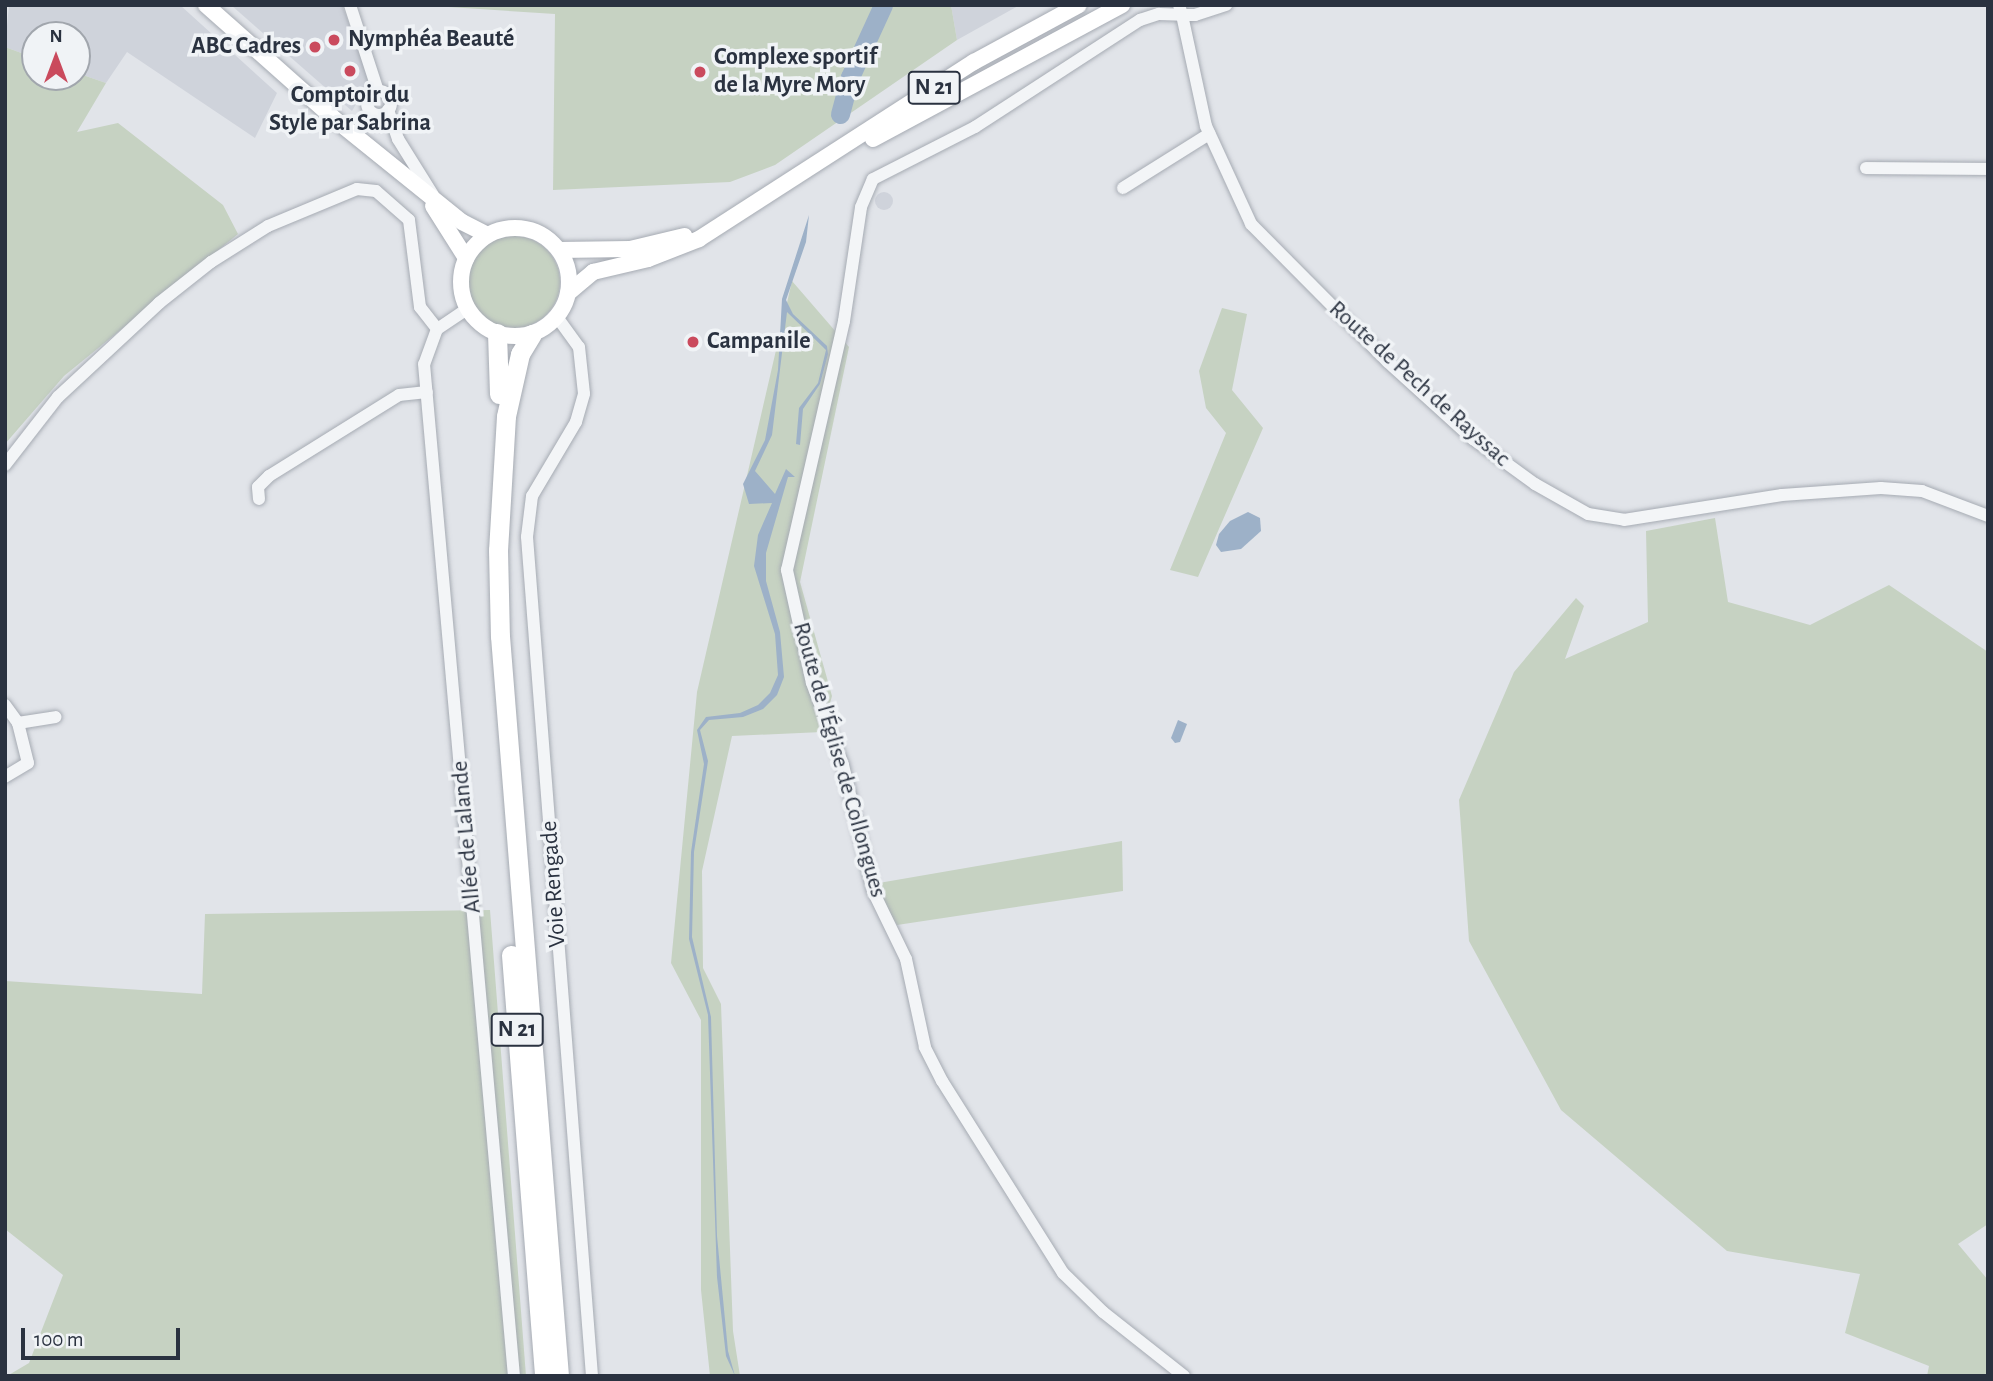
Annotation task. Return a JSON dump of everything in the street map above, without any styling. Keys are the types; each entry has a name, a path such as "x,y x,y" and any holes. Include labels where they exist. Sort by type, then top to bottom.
{"highway":[{"name":"N 21","path":"497,333 501,378 486,543 486,636 544,1376"},
{"name":"N 21","path":"532,334 520,354 506,416 498,550 499,636 559,1376"}],"main road":[{"path":"206,5 291,82 437,201 487,235"},
{"name":"N 21","path":"568,293 593,272 674,250 735,216 974,62 1079,5"},
{"name":"N 21","path":"793,181 1122,5"},
{"path":"414,182 452,231 466,258"},
{"name":"N 21","path":"559,250 630,249 669,241 735,216"},
{"path":"515,228 532,230 559,250 568,271 568,293 557,317 532,334 497,333 467,309 460,286 466,258 487,235 515,228"}],"street":[{"path":"351,5 378,91 390,99 388,110 398,139 437,201"},
{"path":"1181,10 1226,5"},
{"name":"Route de Pech de Rayssac","path":"1181,10 1209,134 1251,224 1388,362 1473,439 1573,507 1603,517 1634,521 1782,495 1881,488 1922,491 1988,516"},
{"name":"Route de l’Église de Collongues","path":"1181,10 1140,20 975,127 873,179 861,208 844,321 787,570 812,683 844,765 873,891 905,959 925,1047 942,1082 1063,1273 1103,1312 1184,1376"},
{"path":"378,91 369,97 368,107 375,114 388,110"},
{"path":"1123,188 1209,134"},
{"path":"1866,168 1988,169"},
{"path":"8,459 81,375 211,262 268,226 358,188 376,191 409,220 420,307 437,329 467,309"},
{"name":"Voie Rengade","path":"557,317 583,359 582,407 532,496 527,537 592,1376"},
{"name":"Allée de Lalande","path":"437,329 425,351 427,392 514,1376"},
{"path":"259,499 258,487 265,478 399,395 427,392"},
{"path":"5,705 18,723 28,763 5,777"},
{"path":"18,723 56,717"}],"shaded area":[{"path":"9,5 180,5 277,93 255,138 127,52 106,83 91,78 91,21 21,21 21,53 5,47"},
{"path":"231,5 342,5 370,80 352,111"},
{"path":"951,5 1020,5 957,40"},
{"path":"884,192 890,195 893,201 890,207 884,210 878,207 875,201 878,195"}],"green space":[{"name":"Complexe sportif de la Myre Mory","path":"418,5 951,5 957,40 775,165 730,182 553,190 555,14"},
{"path":"5,47 21,53 21,91 91,91 91,78 106,83 77,132 118,123 223,205 238,234 64,376 5,444"},
{"path":"514,236 532,239 547,249 557,264 560,282 557,300 547,315 532,325 514,328 496,325 481,315 471,300 468,282 471,264 481,249 496,239"},
{"path":"792,281 849,347 800,582 832,696 822,732 732,736 702,871 703,968 721,1004 733,1331 740,1376 710,1376 701,1290 701,1020 671,963 697,692"},
{"path":"1222,308 1247,314 1232,390 1263,428 1198,577 1170,570 1226,433 1206,408 1199,371"},
{"path":"1715,518 1728,602 1810,625 1889,585 1988,652 1988,1224 1958,1244 1988,1280 1988,1376 1927,1376 1929,1366 1845,1333 1860,1274 1727,1251 1561,1110 1469,941 1459,800 1514,672 1576,598 1584,606 1565,659 1648,622 1646,531"},
{"path":"1122,841 1123,891 897,925 873,884"},
{"path":"490,910 526,1376 7,1376 29,1363 63,1275 5,1229 5,981 202,994 205,914"}],"water":[{"path":"809,215 806,242 786,300 793,314 827,346 828,354 820,384 803,409 800,445 796,444 799,408 818,383 826,350 787,312 772,435 755,471 775,494 786,469 795,477 788,477 766,553 766,581 780,632 784,677 777,695 763,709 743,717 709,720 700,730 708,761 694,852 692,937 711,1017 717,1236 728,1351 735,1376 726,1356 717,1277 708,1015 689,939 691,852 704,764 697,730 706,717 740,713 758,705 770,693 778,675 775,634 754,566 758,535 772,503 749,504 743,484 765,440 778,370 782,299"},
{"path":"1248,512 1260,518 1261,531 1241,549 1221,552 1216,545 1219,534 1230,521"},
{"path":"1178,720 1187,724 1180,742 1175,743 1171,738"}],"waterway":[{"path":"840,114 850,77 883,5"}],"place":[{"name":"Nymphéa Beauté","path":"334,40"},
{"name":"ABC Cadres","path":"315,47"},
{"name":"Comptoir du Style par Sabrina","path":"350,71"},
{"name":"Complexe sportif de la Myre Mory","path":"700,72"},
{"name":"Campanile","path":"693,342"}]}
